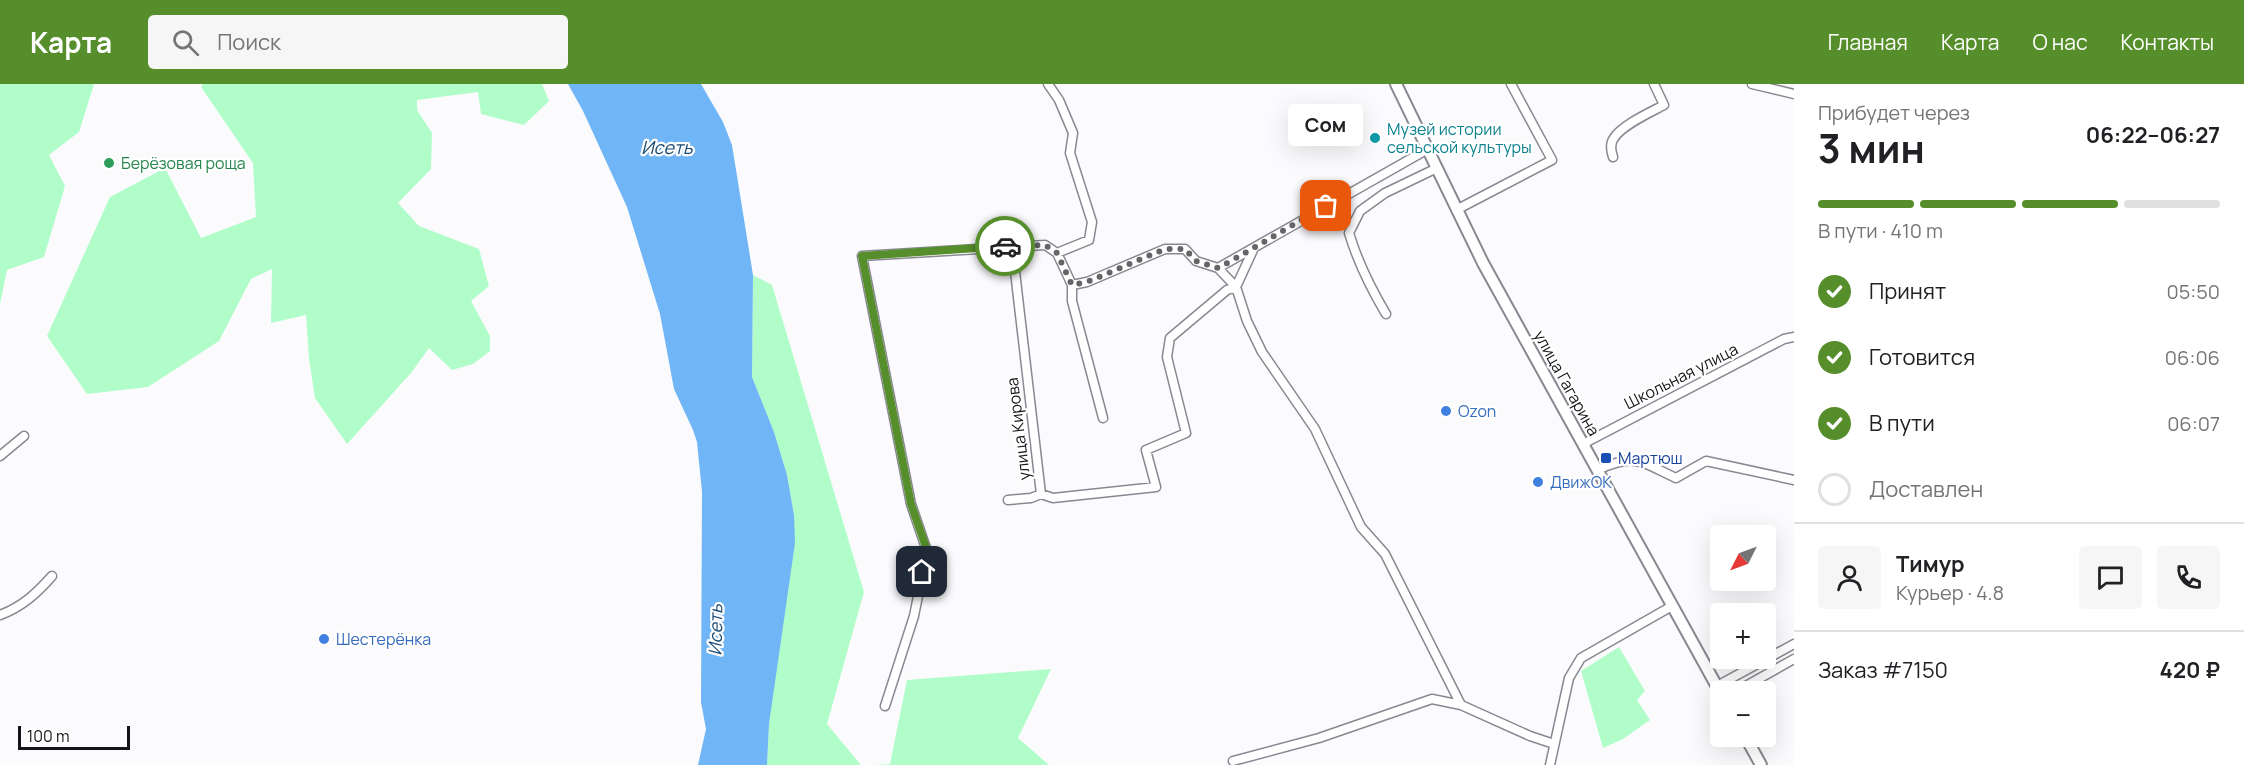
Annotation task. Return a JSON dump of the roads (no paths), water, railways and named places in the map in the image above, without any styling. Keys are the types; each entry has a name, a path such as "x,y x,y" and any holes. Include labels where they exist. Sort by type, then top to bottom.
{"main road":[{"name":"улица Гагарина","path":"1396,84 1483,263 1714,681"},
{"path":"1751,747 1761,765"}],"street":[{"path":"1048,84 1059,100 1072,133 1070,153 1092,222 1089,240 1057,253"},
{"path":"1456,210 1552,160 1511,84"},
{"path":"1613,157 1611,149 1614,138 1625,128 1664,105 1653,84"},
{"path":"1752,84 1794,94"},
{"path":"1218,268 1428,149"},
{"path":"1386,314 1367,283 1356,258 1349,233 1360,211 1386,193 1437,168"},
{"path":"885,706 914,616 927,550 911,504 862,256 1045,245 1057,253 1072,285 1072,301 1102,418"},
{"name":"улица Кирова","path":"1011,246 1041,494 1053,498 1156,487 1146,450 1186,433 1167,357 1170,338 1227,290 1236,287"},
{"path":"1072,285 1087,282 1165,249 1185,249 1196,261 1218,268 1236,287 1246,321 1262,352 1315,429 1361,527 1385,554 1461,705"},
{"path":"1236,287 1253,249"},
{"name":"Школьная улица","path":"1583,444 1784,339 1794,336"},
{"path":"0,456 24,436"},
{"path":"1597,470 1618,461 1638,460 1676,478 1706,461 1794,480"},
{"path":"1008,500 1031,498 1041,494"},
{"path":"0,615 11,611 33,596 52,576"},
{"path":"1550,765 1569,678 1581,658 1672,606"},
{"path":"1732,681 1794,644"},
{"path":"1755,681 1794,659"},
{"path":"1233,761 1319,738 1432,699 1461,705 1530,736 1554,744"}],"water":[{"name":"Исеть","path":"568,84 701,84 723,122 732,145 753,275 752,377 774,432 787,475 794,515 795,543 769,724 767,765 698,765 706,729 701,702 702,492 697,442 674,389 660,314 627,207 583,111"}],"place":[{"name":"Музей истории сельской культуры","path":"1375,138"},
{"name":"Берёзовая роща","path":"109,163"},
{"name":"Сом","path":"1326,206"},
{"name":"Ozon","path":"1446,411"},
{"name":"Мартюш","path":"1606,458"},
{"name":"ДвижОК","path":"1538,482"},
{"name":"Шестерёнка","path":"324,639"}]}
